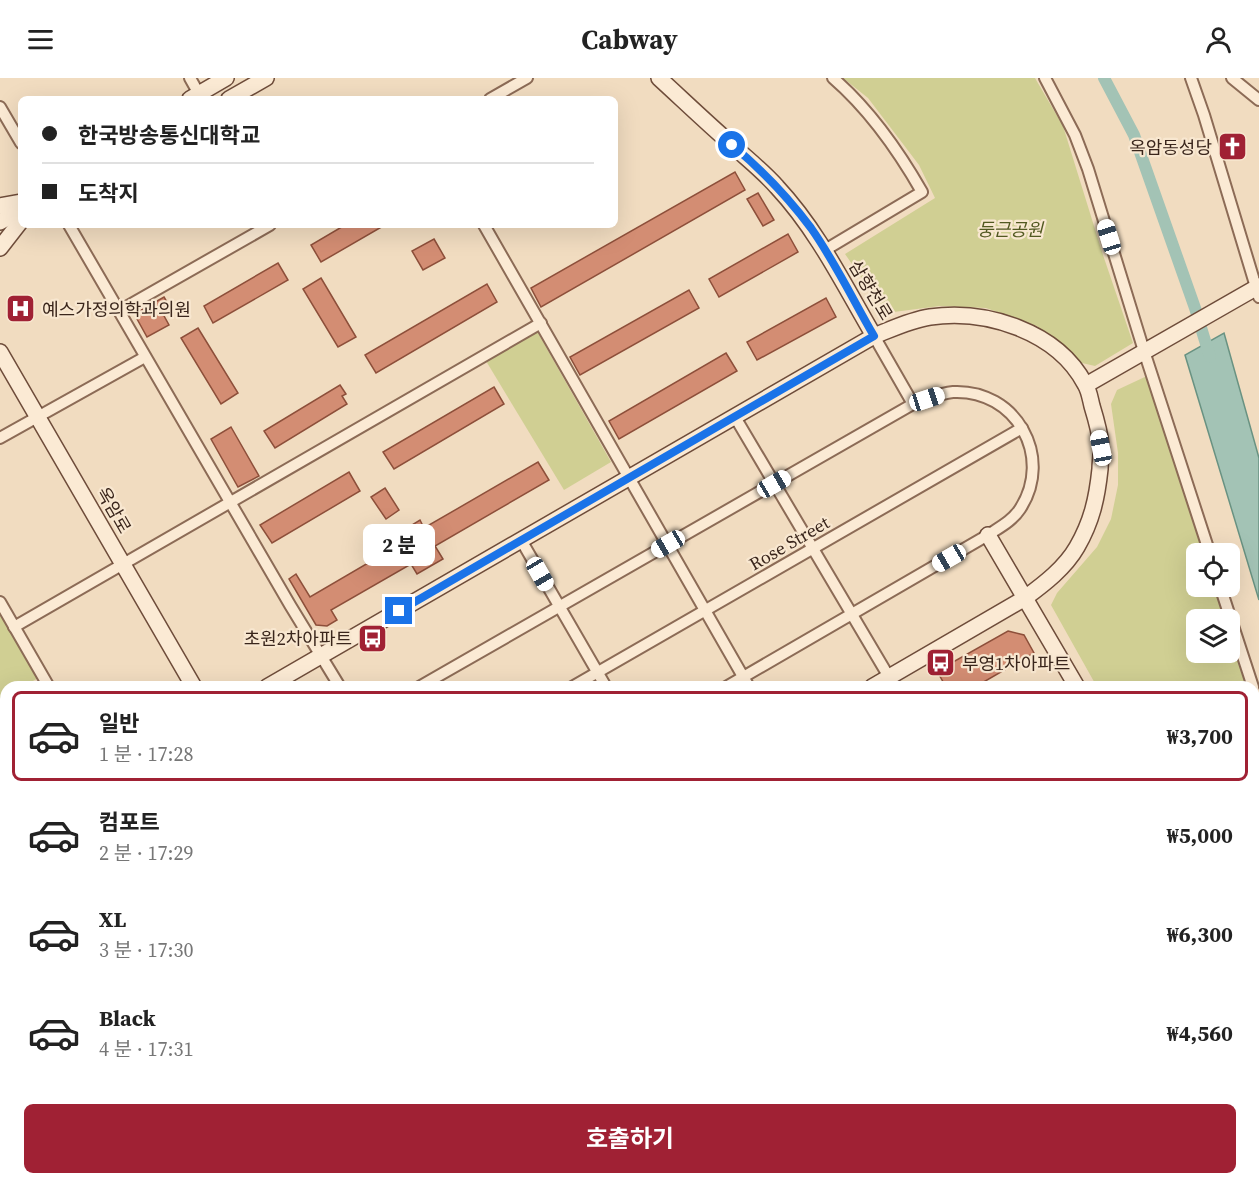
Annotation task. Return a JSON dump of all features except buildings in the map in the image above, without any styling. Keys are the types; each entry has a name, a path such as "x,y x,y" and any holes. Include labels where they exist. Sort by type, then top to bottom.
{"street":[{"path":"190,78 195,96 226,78"},
{"path":"234,96 266,78"},
{"path":"501,78 508,89"},
{"path":"495,96 527,78"},
{"name":"삼향천로","path":"659,78 778,187 825,250 874,336 911,322 930,318 953,316 1000,321 1024,330 1047,343 1062,355 1086,386 1096,419 1101,448 1095,505 1076,549 1063,565 1025,598 882,681"},
{"path":"825,250 922,192 880,128 852,95 833,78"},
{"path":"1045,78 1075,135 1088,169 1148,349 1207,543"},
{"path":"1086,386 1148,349 1255,291 1204,115 1191,78"},
{"path":"1232,78 1259,100"},
{"path":"0,107 18,138"},
{"path":"0,206 18,203"},
{"path":"0,222 18,212"},
{"path":"0,248 18,225"},
{"path":"71,228 336,681"},
{"path":"119,311 265,228"},
{"path":"486,228 745,681"},
{"path":"14,627 541,323"},
{"path":"277,681 874,336 913,404"},
{"name":"옥암로","path":"0,352 191,681"},
{"path":"0,438 146,357"},
{"path":"430,681 913,404 953,392 978,395 1002,405 1015,417 1030,445 1032,476 1021,508 1011,520 736,681"},
{"path":"735,417 889,677"},
{"name":"Rose Street","path":"582,681 1022,428"},
{"path":"988,535 1073,681"},
{"path":"521,540 603,681"},
{"path":"1224,597 1250,681"},
{"path":"0,602 46,681"}],"green space":[{"name":"둥근공원","path":"843,78 1035,78 1063,126 1133,343 1095,366 1082,363 1037,326 986,308 940,306 886,313 845,254 935,198 919,165 868,98"},
{"path":"529,333 538,333 611,462 564,490 486,361"},
{"path":"1149,375 1202,543 1186,543 1186,597 1219,597 1223,609 1186,609 1186,663 1240,662 1246,681 1094,681 1051,605 1057,593 1097,547 1111,519 1118,485 1118,453 1111,404 1117,390"},
{"path":"0,602 42,676 33,681 0,681"}],"shaded area":[{"path":"1224,333 1259,458 1259,600 1185,355"}],"waterway":[{"path":"1104,78 1134,135 1210,357"}],"place":[{"name":"옥암동성당","path":"1233,147"},
{"name":"예스가정의학과의원","path":"21,309"},
{"name":"초원2차아파트","path":"373,638"},
{"name":"부영1차아파트","path":"941,663"}],"route":[{"path":"399,611 874,336 811,229 778,187 732,145"}]}
